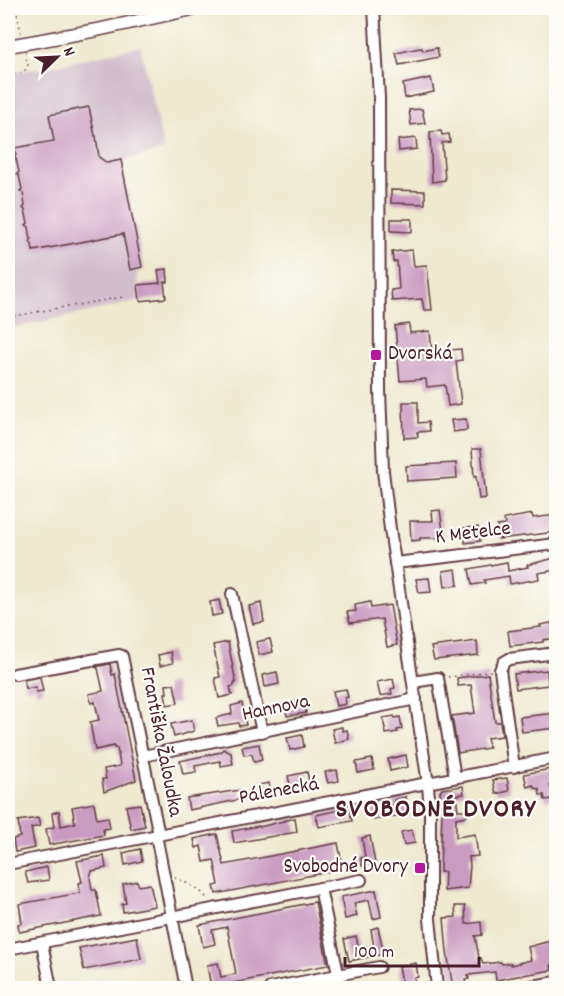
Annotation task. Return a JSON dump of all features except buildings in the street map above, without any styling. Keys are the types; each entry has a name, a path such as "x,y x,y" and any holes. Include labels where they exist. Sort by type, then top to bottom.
{"main road":[{"path":"17,45 197,8"}],"street":[{"path":"374,8 379,98 381,436 385,490 428,784 430,919 437,988"},
{"name":"K Metelce","path":"395,563 556,544"},
{"path":"232,594 262,732"},
{"path":"514,767 500,670 504,662 509,659 556,653"},
{"name":"Františka Žaloudka","path":"15,674 119,655 123,658 186,988"},
{"path":"413,682 438,678 455,777"},
{"name":"Hannova","path":"143,756 416,699"},
{"name":"Pálenecká","path":"8,864 556,758"},
{"path":"8,949 362,880"},
{"path":"320,888 341,988"},
{"path":"42,943 51,988"},
{"path":"270,988 379,967"},
{"path":"520,988 556,982"}],"path":[{"path":"8,75 23,74 28,66 17,45 21,30 16,8"},
{"path":"8,317 123,297"},
{"path":"438,678 500,670"},
{"path":"164,874 171,874 181,882 198,889 206,896 212,910"}],"shaded area":[{"path":"140,46 164,150 122,161 145,270 137,272 138,301 8,329 8,72 46,68"}],"place":[{"name":"Dvorská","path":"376,355"},
{"name":"Svobodné Dvory","path":"420,868"}],"district":[{"name":"SVOBODNÉ DVORY","path":"436,810"}]}
